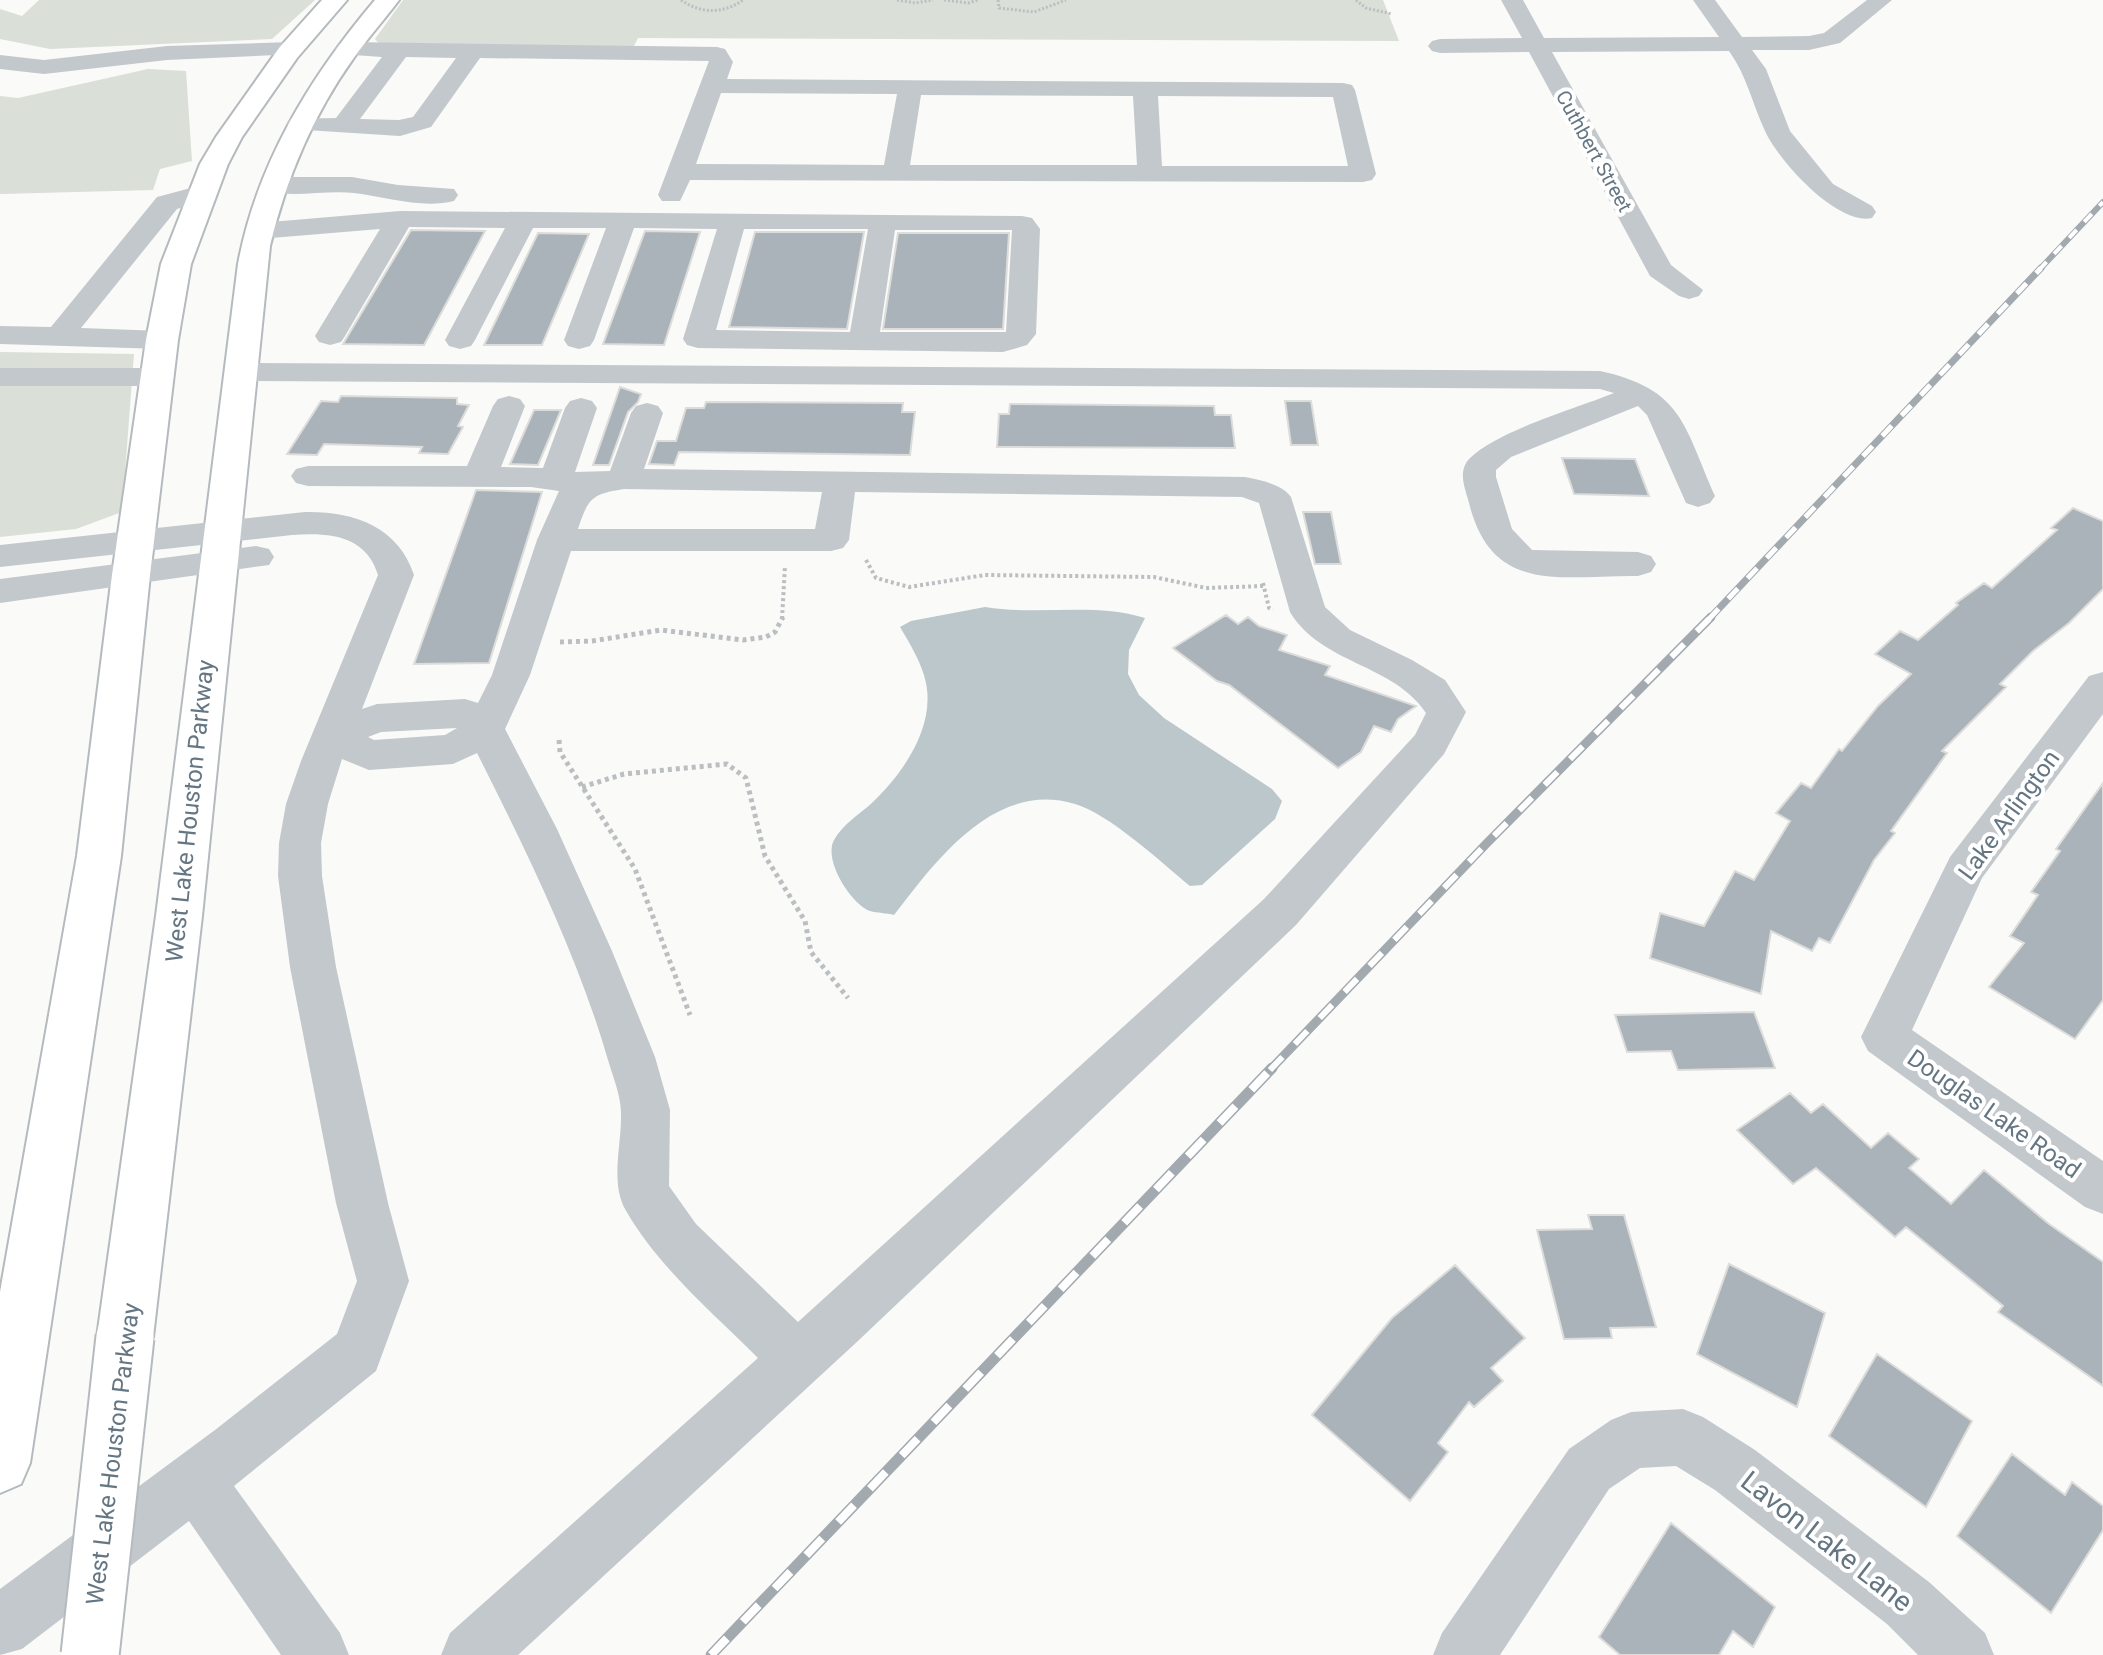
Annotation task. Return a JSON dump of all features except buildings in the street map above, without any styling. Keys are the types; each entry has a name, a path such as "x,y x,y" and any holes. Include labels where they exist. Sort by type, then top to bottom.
{"main road":[{"path":"0,1463 99,856 162,340 176,264 202,193 229,137 291,49 335,0"},
{"name":"West Lake Houston Parkway","path":"90,1655 125,1337 190,832 219,548 259,231 311,100 387,0"},
{"path":"291,49 355,39"}],"street":[{"name":"Cuthbert Street","path":"1512,0 1660,270 1689,290"},
{"path":"1704,0 1754,69 1778,133 1824,190 1862,212"},
{"path":"1440,46 1809,43 1832,38 1881,0"},
{"path":"355,39 457,28"},
{"path":"355,39 398,51 717,54 721,62 672,193"},
{"path":"0,62 44,67 167,53 291,49"},
{"path":"344,124 398,51"},
{"path":"299,124 400,128 422,122 473,51"},
{"path":"275,185 352,185 412,194 672,193 896,173 1363,174 1343,90 712,86"},
{"path":"896,173 910,87"},
{"path":"1145,89 1150,174"},
{"path":"59,336 167,203 202,193"},
{"path":"330,336 400,219"},
{"path":"259,231 400,219 883,221 1022,224 1026,229 1021,334 1003,343 698,339 733,221"},
{"path":"460,340 523,220"},
{"path":"579,340 623,220"},
{"path":"864,341 883,221"},
{"path":"0,335 162,340"},
{"path":"243,372 1574,378 1621,385 1641,394 1662,412 1698,496"},
{"path":"0,377 158,377"},
{"path":"1638,564 1533,563 1520,560 1499,543 1479,477 1480,467 1499,450 1641,394"},
{"path":"480,476 509,406"},
{"path":"581,408 590,481"},
{"path":"330,736 369,755 453,749 485,729 511,675 571,498 590,481 647,413"},
{"path":"308,476 1245,487 1274,497 1308,612 1337,639 1399,669 1431,690 1446,712 1430,744 1280,912 472,1655"},
{"path":"555,540 831,540 840,482"},
{"path":"0,591 134,558 219,548 375,540 392,559 396,575 330,736 307,804 300,843 300,876 316,982 362,1203 383,1281 357,1352 195,1480 0,1627"},
{"path":"0,556 134,558"},
{"name":"Lake Arlington","path":"1885,1037 1965,869 2103,686"},
{"path":"485,729 536,829 590,951 631,1057 646,1110 643,1192 678,1241 797,1359"},
{"name":"Douglas Lake Road","path":"1885,1037 2103,1190"},
{"name":"Lavon Lake Lane","path":"1464,1655 1589,1469 1631,1440 1683,1437 1735,1470 1908,1603 1963,1655"},
{"path":"195,1480 318,1655"}],"path":[{"path":"681,0 693,8 713,10 734,6 743,0"},
{"path":"897,0 922,3"},
{"path":"913,9 933,0"},
{"path":"944,0 968,3 978,0"},
{"path":"998,0 999,8 1023,12 1062,4 1066,0"},
{"path":"1356,0 1366,8 1392,14"},
{"path":"560,642 598,640 642,630 683,630 724,638 755,638 773,633 781,624 783,614 785,557"},
{"path":"866,560 876,578 908,587 924,588 987,574 1154,577 1206,588 1263,586"},
{"path":"559,740 560,752 635,869 690,1015"},
{"path":"582,787 624,774 727,764 746,778 765,856 805,921 811,952 848,998"}],"shaded area":[{"path":"39,0 315,0 272,39 50,49 0,39 0,9 22,16"},
{"path":"403,0 1383,0 1399,41 638,38 634,46 381,46 375,39"},
{"path":"148,69 186,71 192,161 160,169 153,190 0,194 0,96 18,98"},
{"path":"0,352 134,354 122,512 76,529 0,537"},
{"path":"985,607 1106,611 1145,618 1129,650 1128,674 1139,695 1164,718 1272,789 1282,801 1275,819 1202,885 1190,886 1134,840 1088,809 1046,800 1019,803 994,814 949,849 894,915 863,907 841,880 832,859 832,849 842,829 873,802 906,763 926,716 926,683 919,661 900,627 911,621"}],"railway":[{"path":"2039,270 2103,202"},
{"path":"1709,619 2041,268"},
{"path":"1270,1070 1487,843 1711,617"},
{"path":"711,1655 1272,1068"}]}
